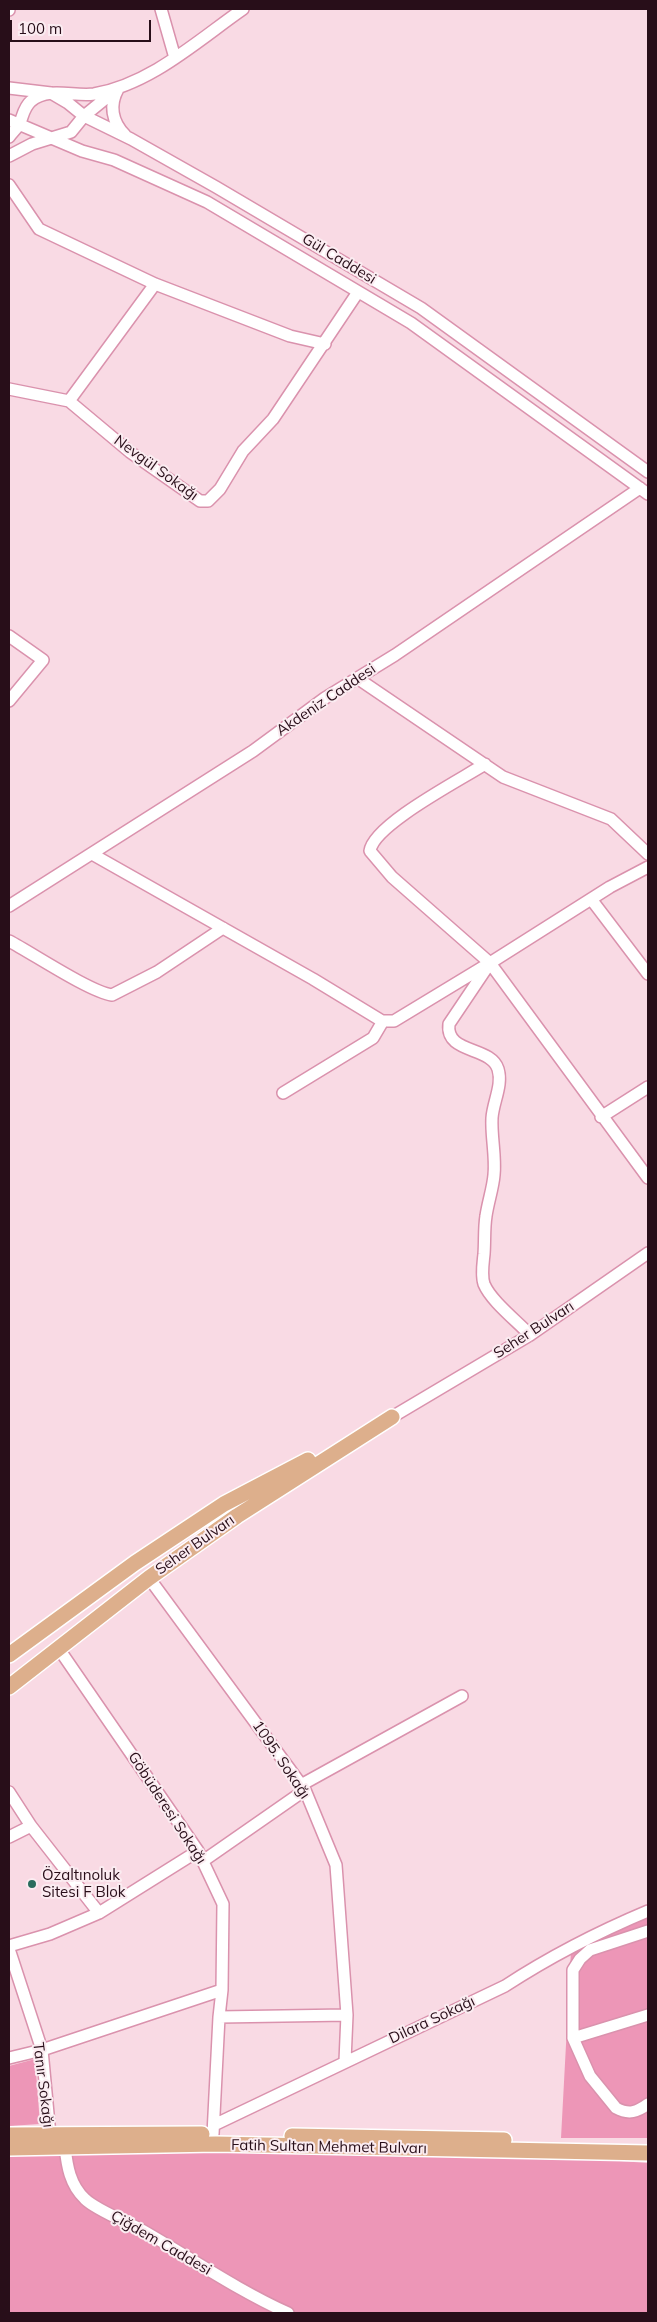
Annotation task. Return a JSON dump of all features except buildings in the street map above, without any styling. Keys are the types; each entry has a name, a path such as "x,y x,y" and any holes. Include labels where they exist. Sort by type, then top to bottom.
{"main road":[{"name":"Seher Bulvarı","path":"9,1687 149,1578 236,1516 392,1417"},
{"name":"Seher Bulvarı","path":"9,1655 135,1563 224,1504 392,1417"},
{"name":"Fatih Sultan Mehmet Bulvarı","path":"9,2136 213,2130 648,2143"},
{"name":"Fatih Sultan Mehmet Bulvarı","path":"9,2148 216,2144 648,2153"}],"street":[{"path":"161,9 175,58"},
{"path":"9,156 32,144 70,132 84,116 119,87 175,58 243,9"},
{"path":"9,136 14,123 32,100 51,93 93,94 119,87"},
{"path":"119,87 114,99 113,113 121,131 131,139"},
{"name":"Gül Caddesi","path":"9,88 51,93 68,103 84,116 131,139 216,187 421,308 648,472"},
{"name":"Gül Caddesi","path":"14,123 82,151 114,160 207,202 411,324 644,491"},
{"path":"9,185 39,228 155,284 290,336 325,344"},
{"path":"69,401 155,284"},
{"name":"Nevgül Sokağı","path":"9,389 69,401 130,452 200,500 206,502 211,500 220,489 243,451 273,419 358,292"},
{"name":"Akdeniz Caddesi","path":"9,906 253,752 325,698 644,491"},
{"path":"9,636 43,660 9,701"},
{"path":"357,678 503,777 611,819 648,854"},
{"path":"485,764 402,815 383,830 371,845 370,851 392,877 490,963 601,1117 648,1178"},
{"path":"92,854 383,1021 394,1021 591,899 648,867"},
{"path":"591,899 648,974"},
{"path":"9,940 90,986 112,995 151,975 223,928"},
{"path":"490,963 451,1020 449,1029 451,1038 457,1044 488,1057 498,1068 500,1078 493,1107 491,1131 494,1176 485,1219 482,1273 484,1284 489,1293 530,1334"},
{"path":"283,1093 373,1038 383,1021"},
{"path":"601,1117 648,1087"},
{"name":"Seher Bulvarı","path":"392,1417 530,1334 648,1253"},
{"name":"1095. Sokağı","path":"149,1578 303,1788 336,1864 347,2015 345,2061"},
{"name":"Göbüderesi Sokağı","path":"59,1649 201,1856 223,1904 222,1990 213,2130"},
{"path":"9,1948 50,1934 98,1913 201,1856 303,1788 462,1696"},
{"path":"9,1792 31,1826 98,1913"},
{"path":"9,1837 31,1826"},
{"name":"Dilara Sokağı","path":"213,2130 345,2061 505,1986 541,1963 589,1937 648,1911"},
{"path":"648,1931 590,1950 580,1959 573,1970 573,2038 590,2076 616,2108 622,2111 635,2112 648,2104"},
{"name":"Tanır Sokağı","path":"9,1948 42,2050 50,2135"},
{"path":"9,2058 42,2050 222,1990"},
{"path":"219,2017 347,2015"},
{"path":"573,2038 648,2015"},
{"name":"Çiğdem Caddesi","path":"65,2147 67,2166 74,2184 85,2200 143,2231 255,2298 288,2313"}],"shaded area":[{"path":"648,1918 648,2138 561,2138 571,1951"},
{"path":"35,2059 40,2124 9,2126 9,2066"},
{"path":"9,2148 477,2151 648,2163 648,2313 9,2313"}],"place":[{"name":"Özaltınoluk Sitesi F Blok","path":"32,1884"}]}
